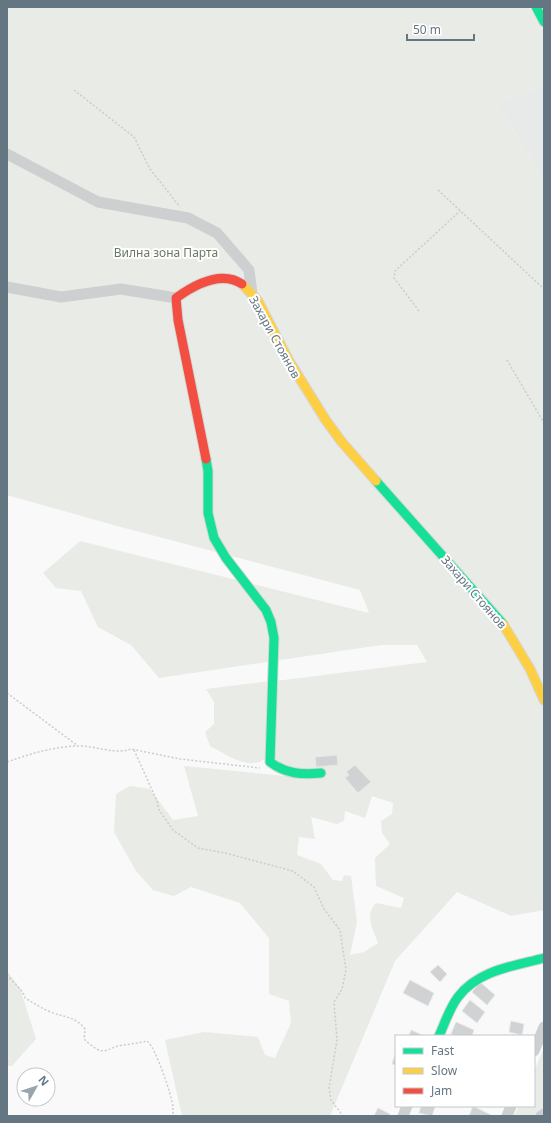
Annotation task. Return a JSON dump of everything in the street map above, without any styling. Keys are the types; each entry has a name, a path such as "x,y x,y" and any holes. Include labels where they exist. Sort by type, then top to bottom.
{"street":[{"path":"536,7 544,22"},
{"path":"7,154 98,202 188,218 217,233 249,270 252,294"},
{"name":"Захари Стоянов","path":"176,298 184,292 210,279 232,279 247,288 261,306 302,385 324,419 341,441 501,621 519,649 544,700"},
{"path":"7,287 61,297 120,289 176,298 178,320 208,472 208,513 214,538 226,558 266,610 271,622 274,638 270,762 276,768 289,773 321,773"},
{"path":"439,1035 453,1004 461,992 472,982 490,972 544,958"},
{"path":"535,1049 543,1031"},
{"path":"403,1116 408,1107"}],"path":[{"path":"74,90 134,137 150,169 188,218"},
{"path":"438,190 544,288"},
{"path":"419,311 394,278 395,271 460,210"},
{"path":"507,360 544,423"},
{"path":"7,693 78,746"},
{"path":"7,762 54,749 78,746 124,752 134,750 180,759 260,768 270,762"},
{"path":"134,750 157,801 159,810 173,830 198,848 225,853 293,872 314,887 324,909 340,930 346,970 342,990 334,1002 337,1040 329,1088 331,1100 344,1116"},
{"path":"7,975 24,993 26,998 51,1012 69,1016 82,1025 85,1030 84,1039 96,1050 102,1051 147,1040 151,1043 156,1053 173,1105 173,1116"}],"shaded area":[{"path":"544,85 544,179 497,104"}],"green space":[{"name":"Вилна зона Парта","path":"7,7 529,7 544,31 544,85 497,104 544,179 544,910 511,916 457,892 395,961 330,1116 182,1116 165,1040 204,1032 258,1037 265,1055 275,1058 291,1023 289,1001 269,994 269,938 240,903 191,887 174,896 153,890 136,871 114,832 116,794 130,786 150,789 173,820 198,816 184,766 316,779 282,766 275,757 276,681 427,662 417,645 381,645 159,678 131,645 98,627 81,591 56,588 43,573 80,541 369,613 360,590 117,526 7,495","holes":["372,796 393,803 392,814 381,821 382,833 390,844 375,858 376,886 404,898 401,908 376,903 372,908 370,917 378,943 364,952 350,955 357,922 351,876 344,875 342,881 333,880 321,864 297,855 299,837 315,839 311,817 337,824 344,821 345,811 365,818"]},
{"path":"269,681 266,758 259,762 245,762 230,757 210,746 205,732 214,724 214,702 206,689"},
{"path":"7,971 20,988 36,1039 12,1066 7,1066"},
{"path":"544,1048 544,1110 534,1116 514,1116 518,1107 535,1107 535,1069"}],"building":[{"path":"337,755 338,765 316,767 315,757"},
{"path":"355,765 371,782 358,793 345,778 349,775 346,772"},
{"path":"438,965 447,974 440,982 430,972"},
{"path":"410,980 434,993 428,1006 403,993"},
{"path":"480,982 495,995 487,1005 472,992"},
{"path":"470,1000 485,1012 477,1023 462,1011"},
{"path":"511,1021 524,1024 522,1035 509,1032"},
{"path":"456,1022 474,1030 472,1035 451,1034"},
{"path":"411,1030 422,1035 409,1035"},
{"path":"395,1054 395,1065 392,1064"},
{"path":"421,1107 435,1107 432,1116 419,1113"},
{"path":"473,1107 491,1115 490,1116 469,1116"},
{"path":"378,1108 390,1114 389,1116 374,1116"}],"traffic: fast":[{"path":"536,7 544,22"},
{"path":"206,459 208,471 208,513 214,538 226,558 266,610 271,622 274,638 270,762 282,769 294,773 321,773"},
{"path":"376,481 503,624"},
{"path":"439,1035 455,1002 466,988 497,970 544,958"}],"traffic: slow":[{"path":"242,284 258,301 289,361 325,419 341,441 376,481"},
{"path":"503,624 530,669 544,700"}],"traffic: jam":[{"path":"206,459 178,320 176,298 199,284 217,279 225,278 242,284"}]}
